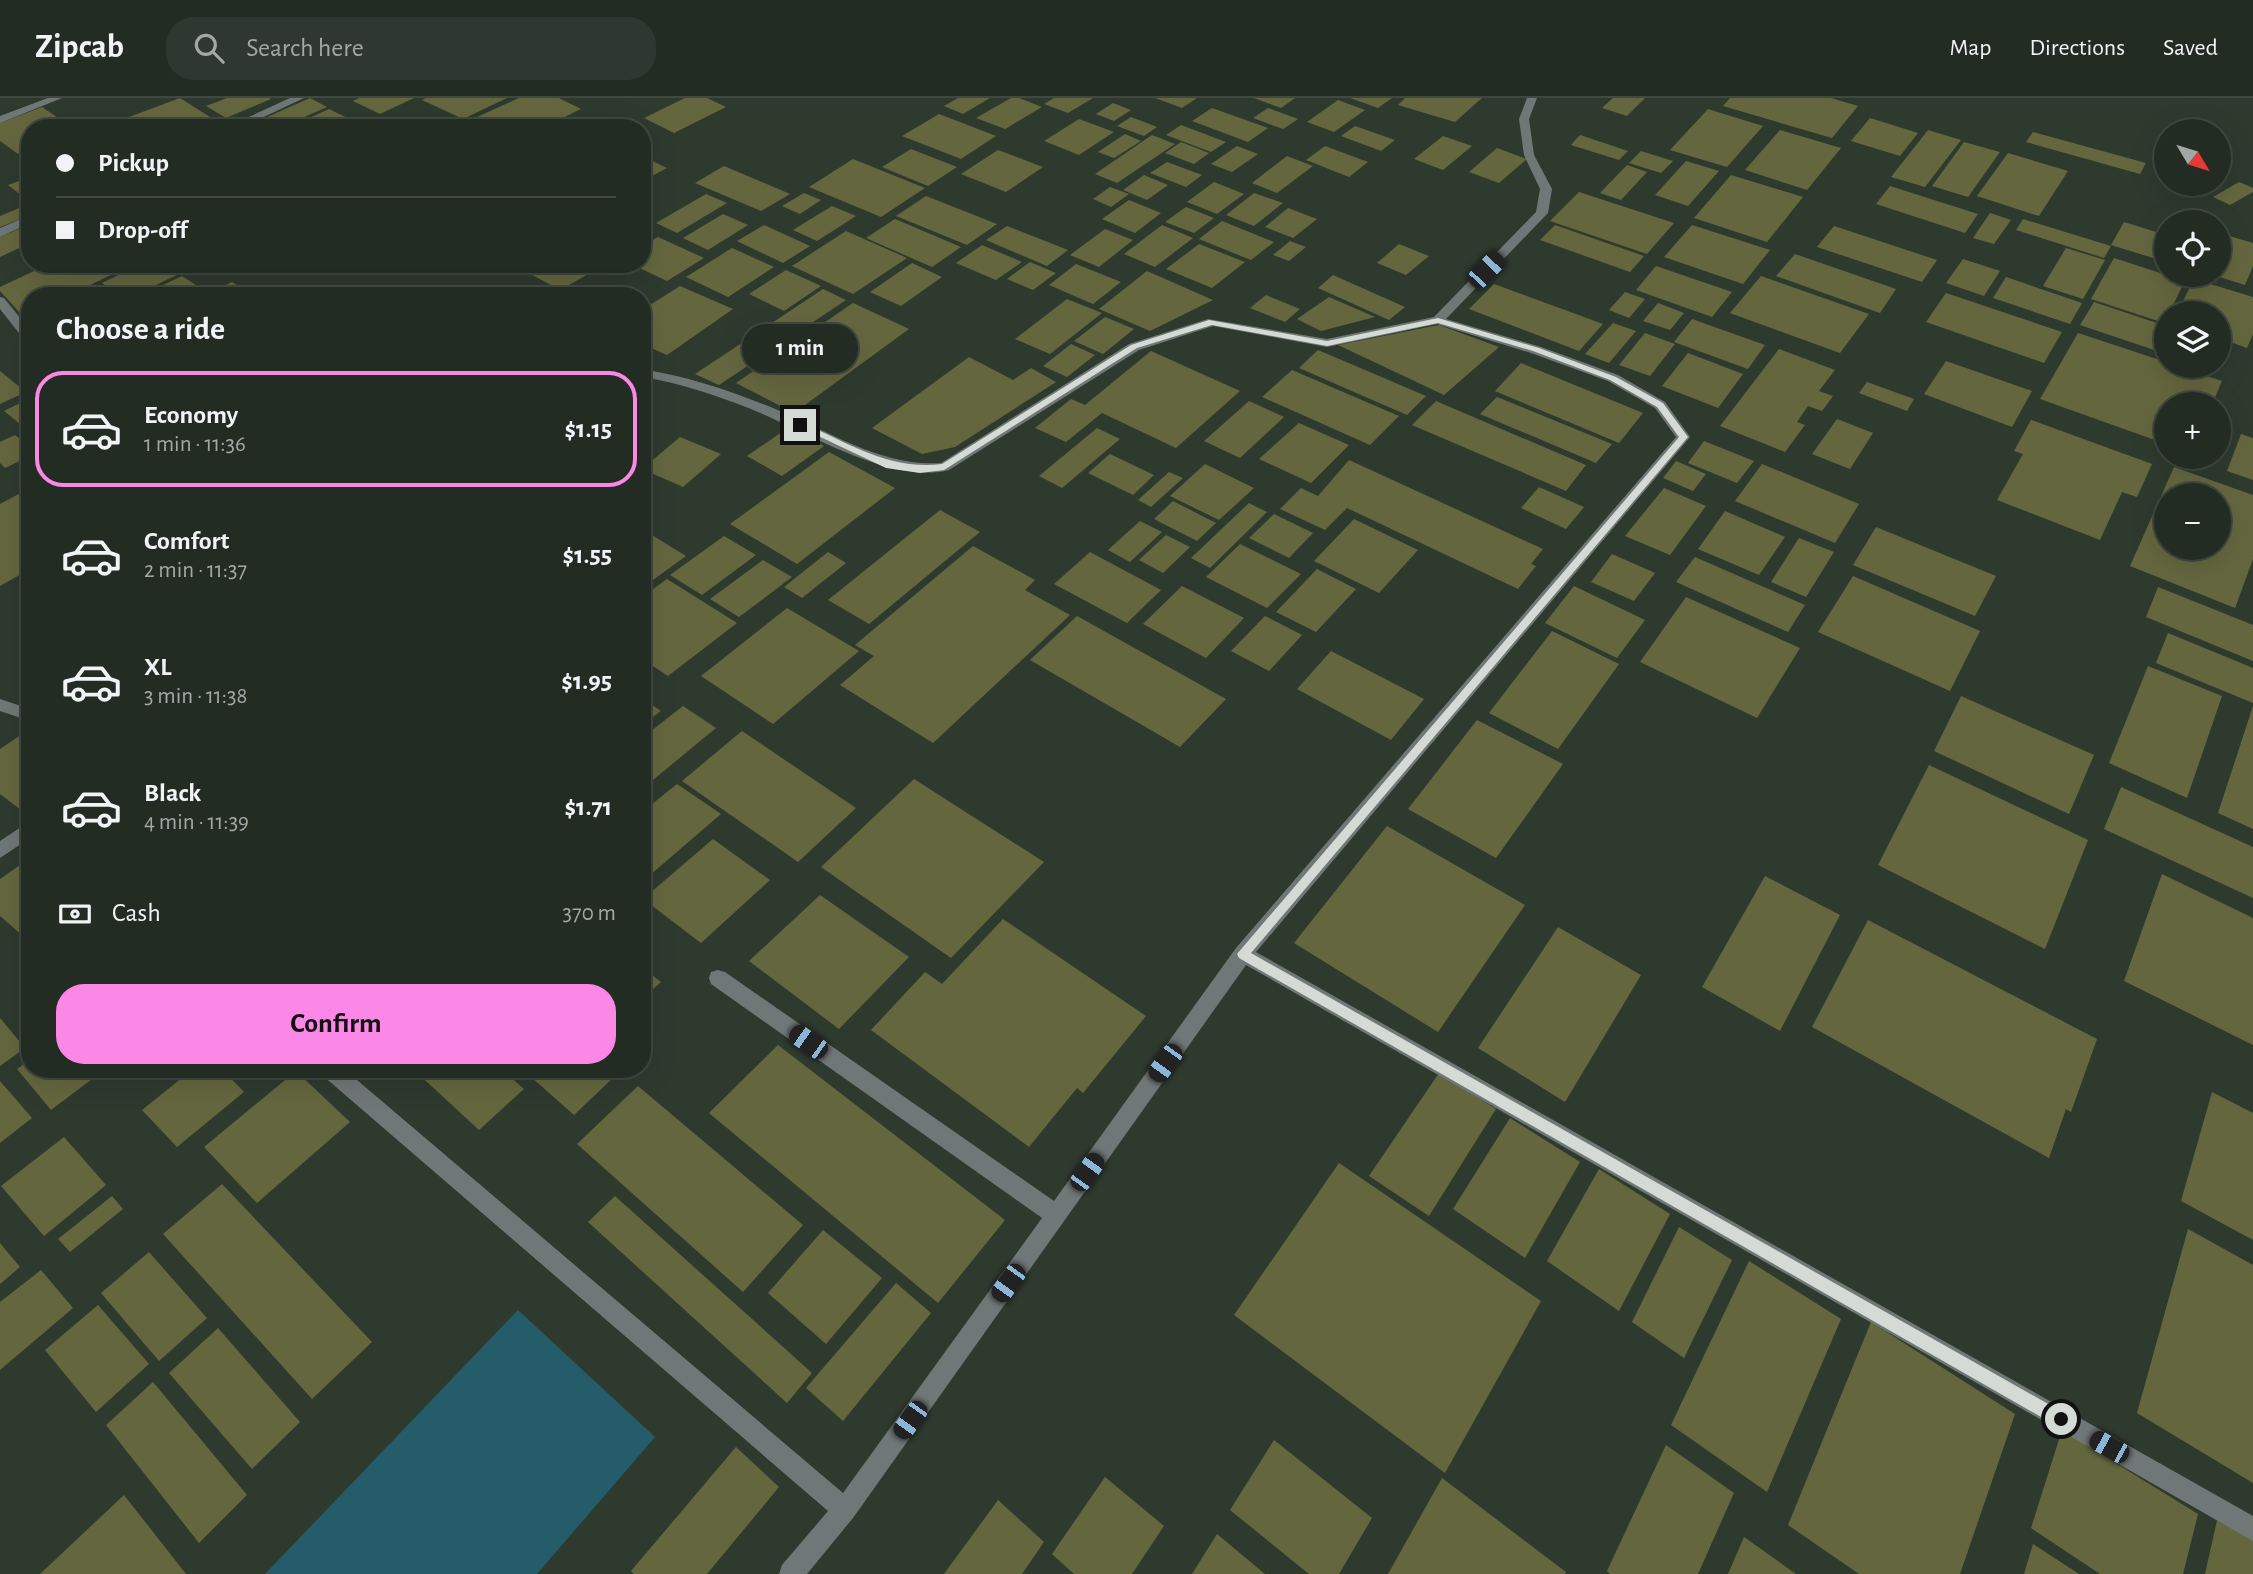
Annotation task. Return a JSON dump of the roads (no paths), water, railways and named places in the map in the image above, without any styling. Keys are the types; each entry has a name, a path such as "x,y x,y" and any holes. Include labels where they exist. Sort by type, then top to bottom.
{"street":[{"path":"0,120 57,98"},
{"path":"251,119 299,98"},
{"path":"1438,320 1542,213 1546,189 1529,155 1524,119 1532,98"},
{"path":"0,233 21,222"},
{"path":"0,301 21,328"},
{"path":"651,375 684,381 758,407 889,466 920,470 944,467 1134,347 1212,322 1327,343 1438,320 1536,349 1613,379 1660,405 1683,437 1243,954 845,1510 791,1574"},
{"path":"0,705 21,712"},
{"path":"0,851 21,835"},
{"path":"1243,954 2253,1529"},
{"path":"718,978 1056,1215"},
{"path":"340,1078 845,1510"}],"water":[{"path":"518,1310 655,1437 537,1574 265,1574"}]}
